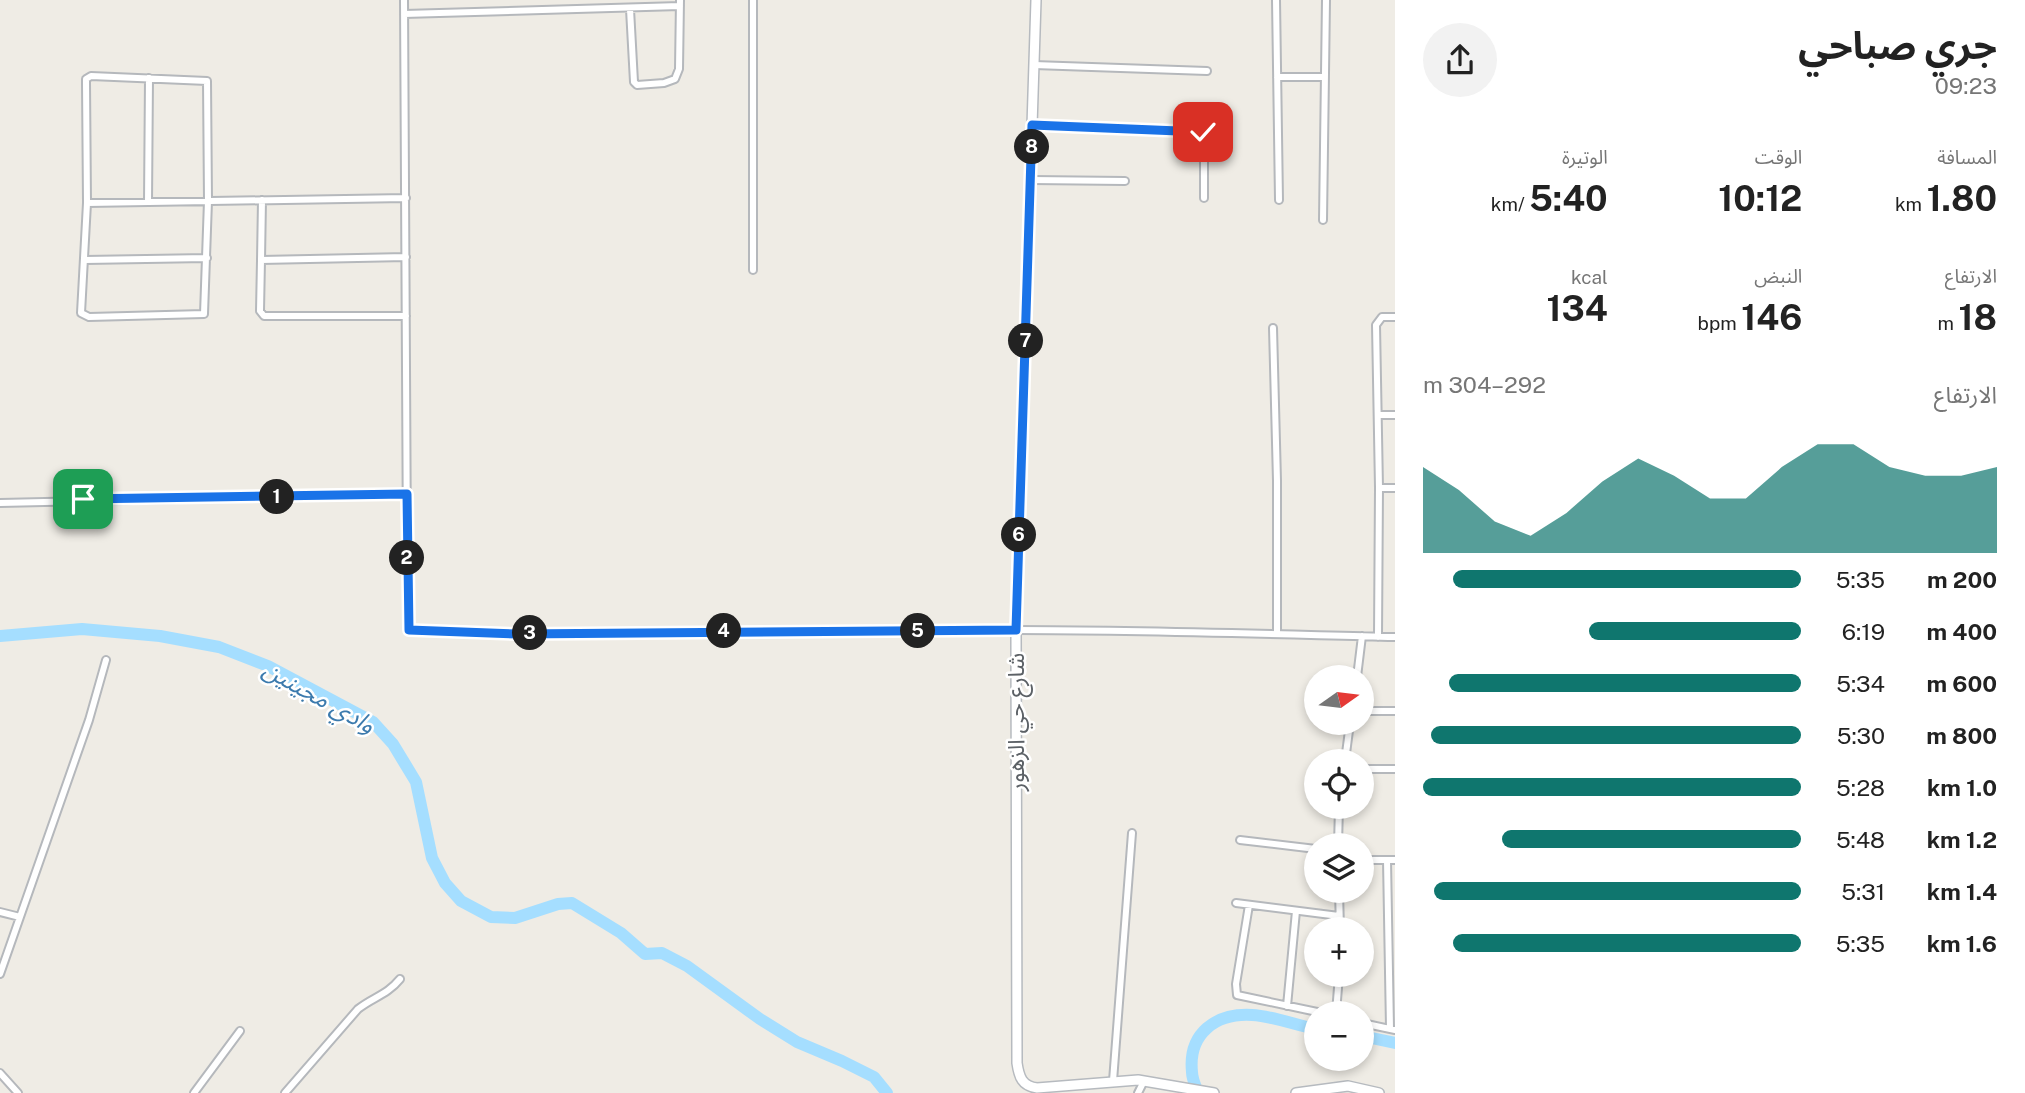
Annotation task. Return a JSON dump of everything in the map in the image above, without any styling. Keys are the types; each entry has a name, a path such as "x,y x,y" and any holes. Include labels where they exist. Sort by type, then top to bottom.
{"street":[{"path":"404,0 409,630 517,634 1016,630 1395,637"},
{"path":"647,8 653,0"},
{"path":"753,0 753,270"},
{"name":"شارع حي الزهور","path":"1036,0 1016,630 1017,1063 1019,1075 1028,1086 1037,1088 1055,1090 1113,1081 1144,1081 1214,1093"},
{"path":"1276,0 1279,200"},
{"path":"1323,220 1326,0"},
{"path":"404,14 630,9 680,3 678,75 671,82 637,85 633,80 630,9"},
{"path":"1034,65 1207,71"},
{"path":"91,75 149,78 207,81 208,201 204,314 89,317 81,313 87,203 86,79 91,75"},
{"path":"1277,77 1325,77"},
{"path":"148,202 149,78"},
{"path":"1032,125 1198,130 1204,135 1204,198"},
{"path":"1031,180 1125,181"},
{"path":"87,203 406,198"},
{"path":"262,200 260,311 264,316 406,316"},
{"path":"261,260 406,257"},
{"path":"85,260 207,258"},
{"path":"1378,637 1379,415 1376,325 1382,317 1395,317"},
{"path":"1273,328 1277,633"},
{"path":"1379,415 1395,415"},
{"path":"1379,488 1395,488"},
{"path":"0,503 407,494"},
{"path":"1358,665 1362,636"},
{"path":"0,974 89,720 106,660"},
{"path":"1374,711 1395,711"},
{"path":"1374,769 1395,769"},
{"path":"1113,1081 1132,833"},
{"path":"1240,840 1304,848"},
{"path":"1374,1025 1392,1029 1391,860"},
{"path":"1236,903 1339,916 1339,903"},
{"path":"1249,905 1236,984 1237,995 1304,1009"},
{"path":"1287,1006 1296,911"},
{"path":"0,912 20,917"},
{"path":"285,1093 358,1009 369,1000 389,991 400,979"},
{"path":"194,1093 240,1031"},
{"path":"0,1073 18,1093"},
{"path":"1138,1093 1144,1081"},
{"path":"1296,1093 1335,1086 1361,1087 1379,1093"}],"waterway":[{"name":"وادي مجينين","path":"0,636 82,629 160,636 219,647 268,666 373,722 393,744 416,782 432,858 445,883 461,901 491,917 515,918 558,904 572,903 621,933 645,954 662,953 687,966 760,1019 797,1042 874,1077 887,1093"},
{"name":"وادي مجينين","path":"1198,1093 1192,1075 1195,1046 1200,1036 1216,1022 1239,1015 1252,1015 1304,1026"},
{"name":"وادي مجينين","path":"1374,1039 1395,1043"}],"route":[{"path":"83,499 407,494 409,630 517,634 1016,630 1032,125 1203,132"}]}
